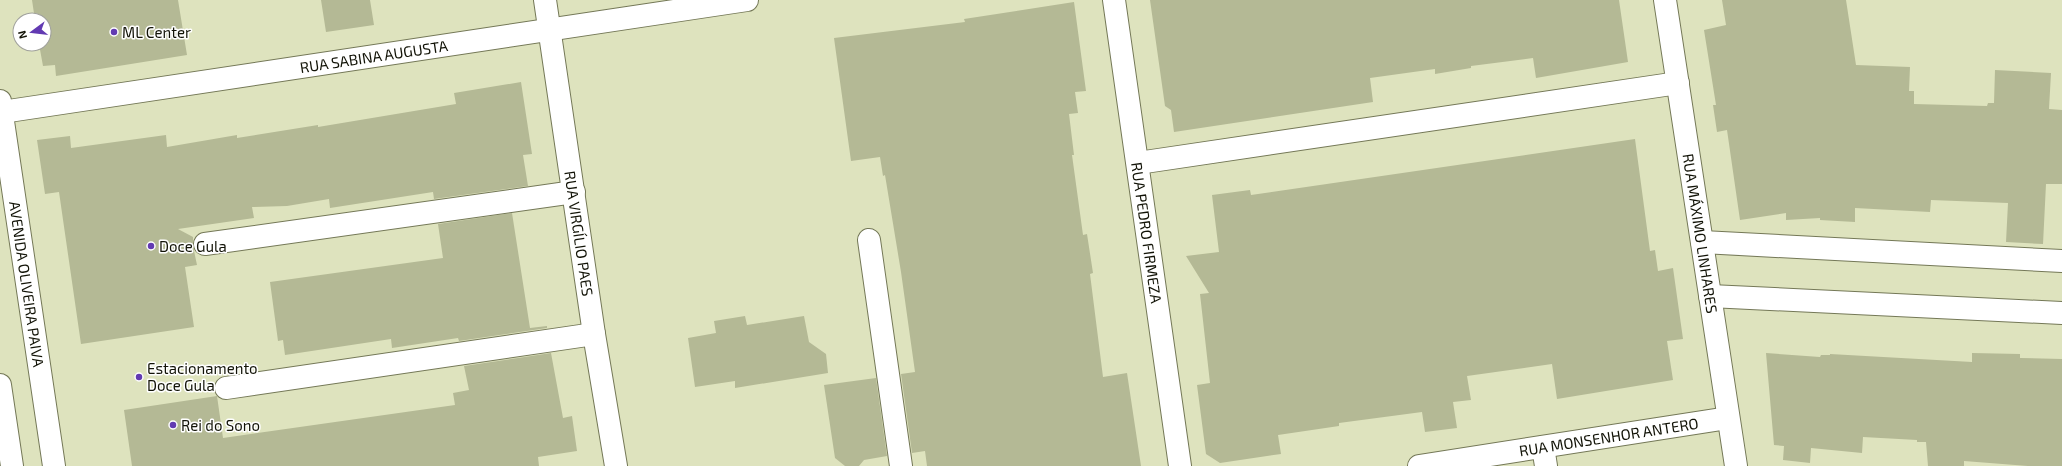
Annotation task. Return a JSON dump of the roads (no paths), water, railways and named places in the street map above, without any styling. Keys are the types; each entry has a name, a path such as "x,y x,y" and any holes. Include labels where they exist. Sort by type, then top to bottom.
{"street":[{"name":"RUA VIRGÍLIO PAES","path":"545,0 594,334 616,466"},
{"name":"RUA SABINA AUGUSTA","path":"1,107 747,0"},
{"name":"RUA PEDRO FIRMEZA","path":"1114,0 1180,466"},
{"name":"RUA MÁXIMO LINHARES","path":"1665,0 1736,466"},
{"path":"1138,163 1678,83"},
{"name":"AVENIDA OLIVEIRA PAIVA","path":"1,107 54,466"},
{"path":"205,244 574,192"},
{"path":"869,240 901,466"},
{"path":"1702,242 2062,261"},
{"path":"1710,296 2062,313"},
{"path":"226,388 594,334"},
{"path":"0,385 3,427 12,466"},
{"name":"RUA MONSENHOR ANTERO","path":"1419,466 1545,457 1728,418"}],"place":[{"name":"ML Center","path":"114,32"},
{"name":"Doce Gula","path":"151,246"},
{"name":"Estacionamento Doce Gula","path":"139,377"},
{"name":"Rei do Sono","path":"173,425"}]}
